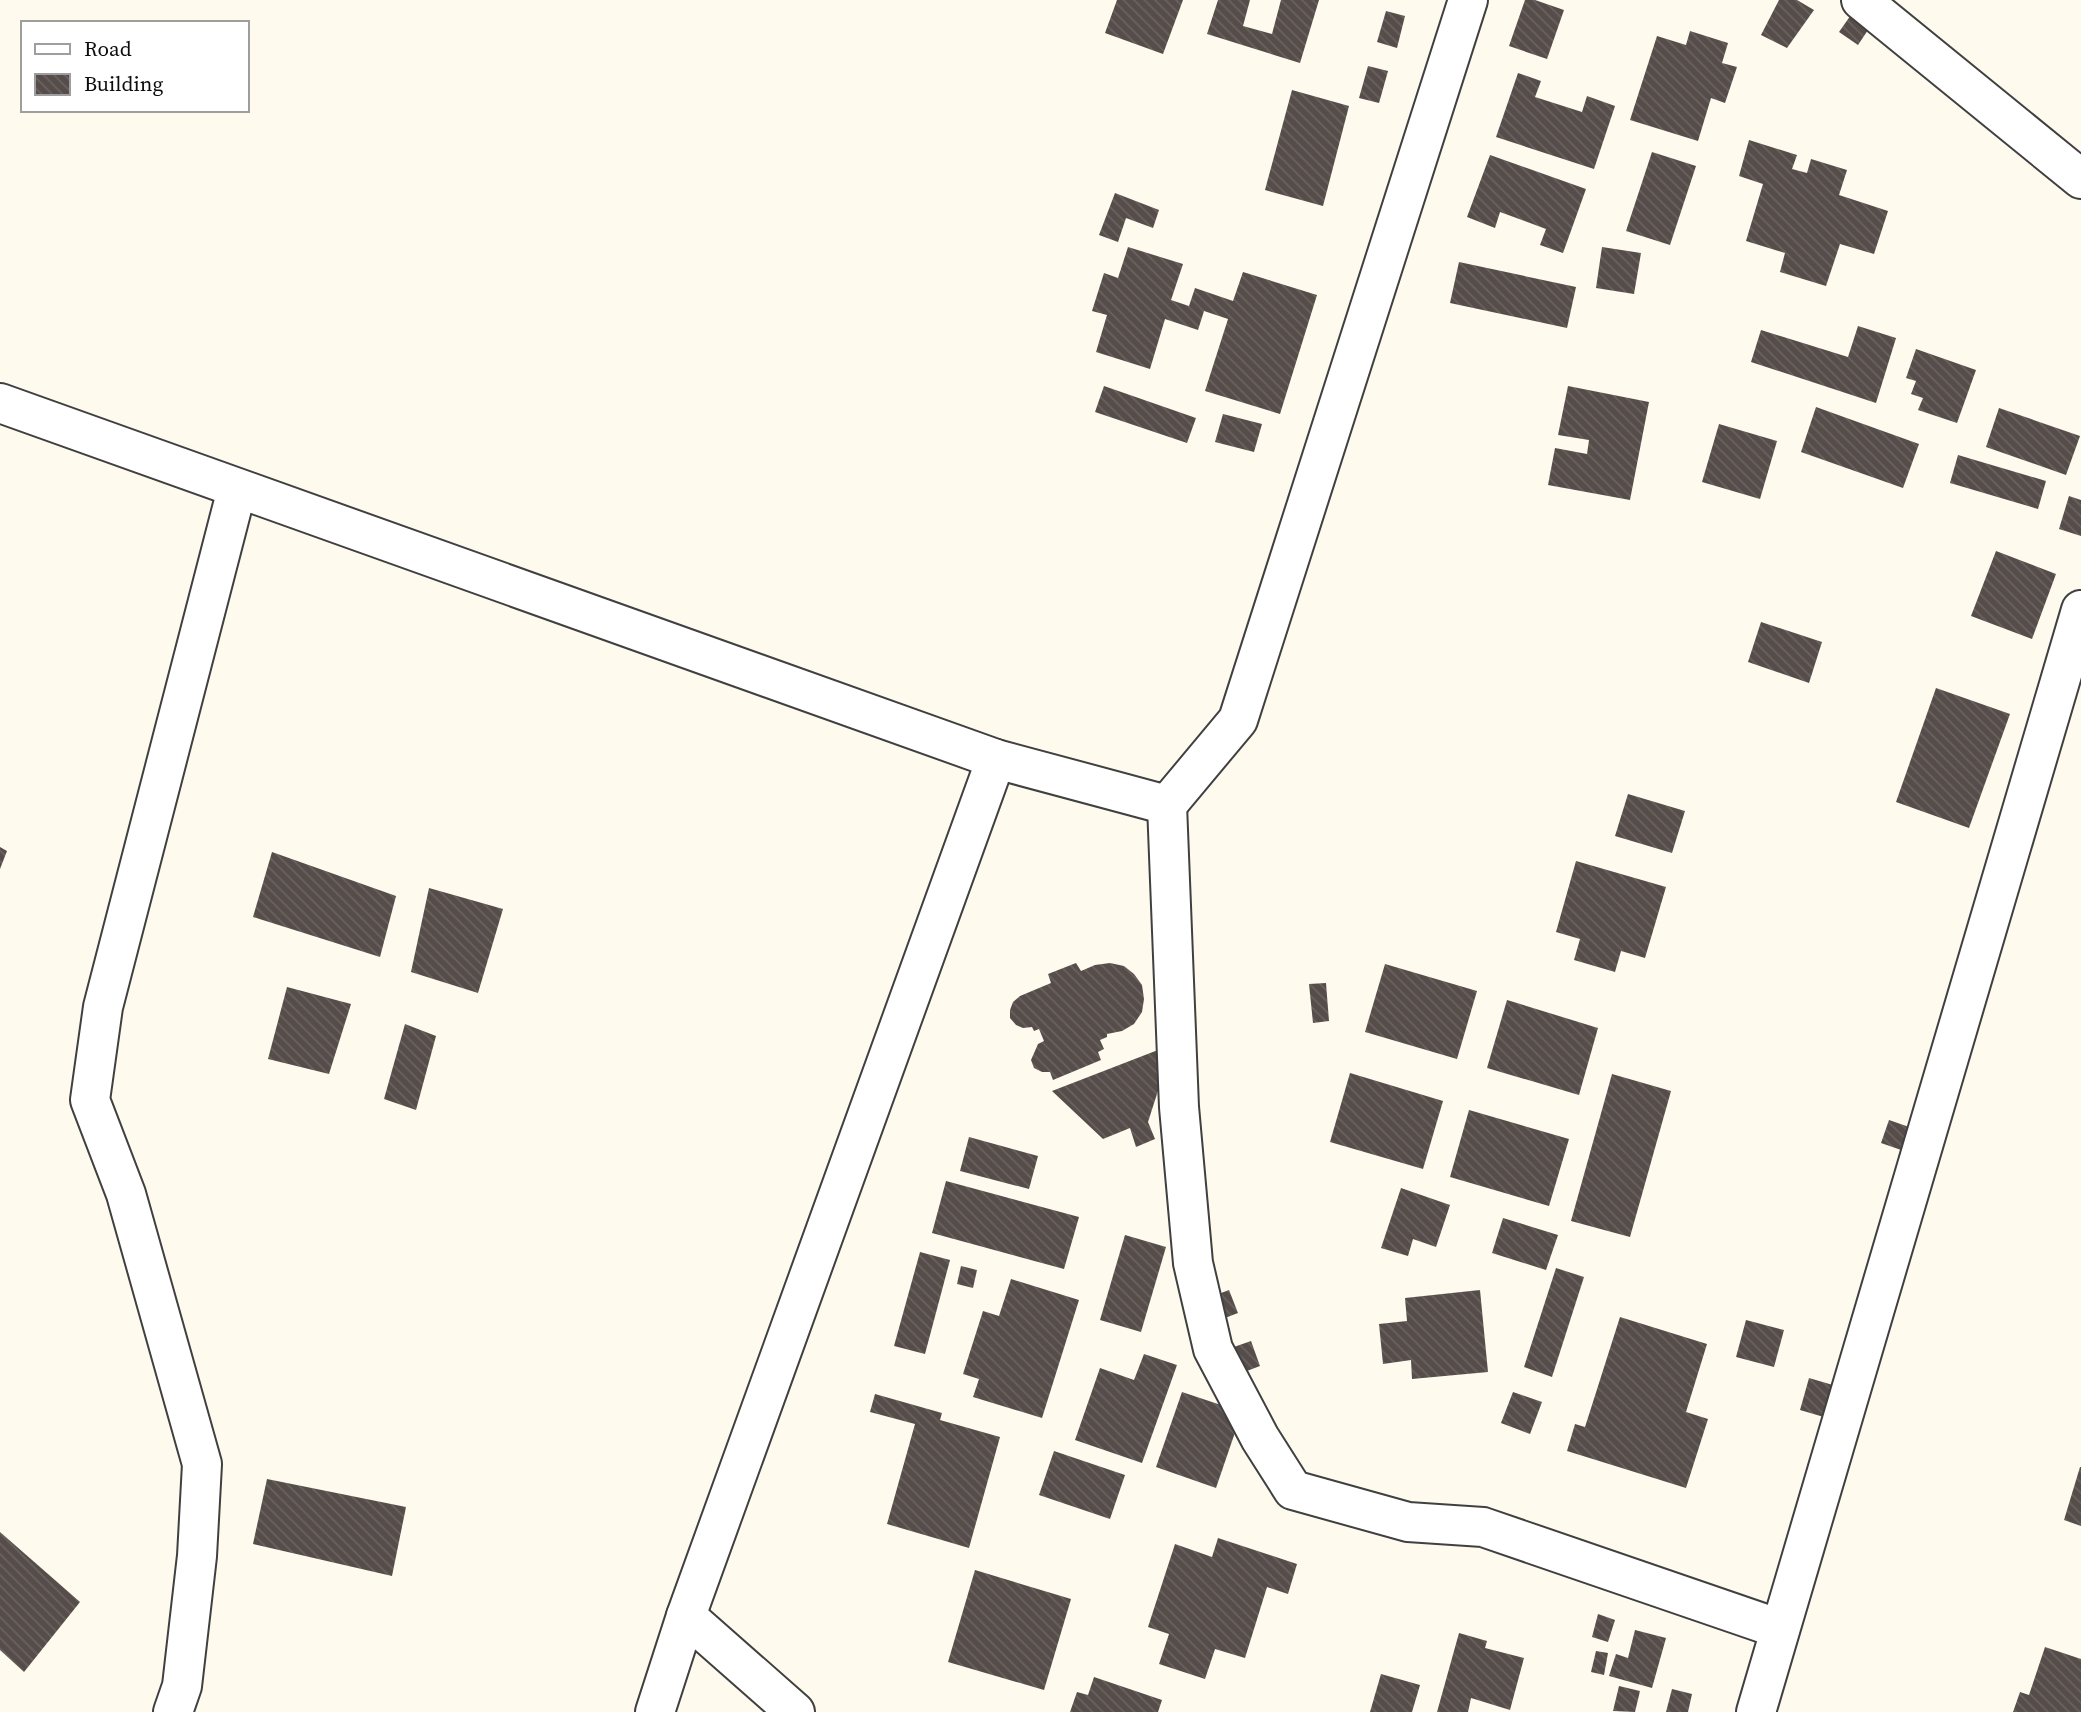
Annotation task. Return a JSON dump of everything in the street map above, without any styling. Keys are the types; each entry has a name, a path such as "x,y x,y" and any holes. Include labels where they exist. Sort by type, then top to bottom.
{"street":[{"path":"1468,0 1238,720 1167,805 1179,1107 1193,1263 1213,1349 1260,1438 1293,1490 1408,1522 1483,1527 1780,1629"},
{"path":"1861,0 2081,179"},
{"path":"0,403 996,759 1167,805"},
{"path":"173,1712 182,1686 197,1556 202,1464 126,1194 90,1100 103,1007 237,489"},
{"path":"1756,1712 2081,610"},
{"path":"655,1712 686,1616 996,759"},
{"path":"686,1616 795,1712"}],"building":[{"path":"1117,0 1183,0 1163,54 1105,33"},
{"path":"1218,0 1250,0 1243,26 1272,34 1281,0 1319,0 1300,63 1207,34"},
{"path":"1525,0 1535,0 1564,10 1547,59 1509,46"},
{"path":"1779,0 1797,0 1814,10 1787,48 1761,35"},
{"path":"1386,11 1405,16 1397,48 1377,42"},
{"path":"1853,12 1872,24 1858,45 1839,32"},
{"path":"1690,31 1728,43 1722,63 1737,67 1725,103 1711,98 1698,141 1630,120 1657,36 1686,45"},
{"path":"1368,66 1388,71 1379,103 1359,98"},
{"path":"1518,73 1541,81 1535,97 1582,112 1587,96 1615,106 1594,169 1496,137"},
{"path":"1292,90 1349,106 1323,206 1265,190"},
{"path":"1749,140 1797,155 1792,169 1807,173 1811,159 1847,170 1839,195 1888,211 1874,254 1840,244 1826,286 1780,272 1785,253 1746,241 1763,184 1739,176"},
{"path":"1652,152 1696,166 1670,245 1626,231"},
{"path":"1490,155 1586,189 1563,253 1540,245 1546,229 1500,212 1495,228 1467,217"},
{"path":"1115,193 1159,210 1153,228 1126,218 1118,242 1099,235"},
{"path":"1128,247 1183,264 1171,300 1189,306 1195,288 1233,301 1243,272 1317,295 1280,414 1205,391 1228,319 1204,311 1198,330 1165,319 1150,369 1096,352 1107,315 1092,311 1104,273 1118,278"},
{"path":"1602,247 1641,253 1634,294 1596,288"},
{"path":"1459,262 1576,287 1567,328 1450,303"},
{"path":"1858,326 1896,338 1876,403 1751,362 1761,330 1848,357"},
{"path":"1916,349 1976,370 1957,423 1918,410 1923,398 1911,394 1916,381 1906,378"},
{"path":"1104,386 1196,418 1187,443 1095,412"},
{"path":"1568,386 1649,402 1630,500 1548,485 1555,448 1587,454 1589,440 1558,435"},
{"path":"1816,407 1919,444 1903,488 1801,452"},
{"path":"1999,408 2080,436 2066,475 1986,447"},
{"path":"1223,414 1262,424 1254,452 1215,442"},
{"path":"1719,424 1777,441 1760,499 1702,482"},
{"path":"1958,455 2046,481 2038,509 1950,483"},
{"path":"2069,496 2081,500 2081,536 2059,529"},
{"path":"1996,551 2056,574 2032,639 1971,616"},
{"path":"1761,622 1822,642 1809,683 1748,662"},
{"path":"1936,688 2010,714 1969,828 1896,802"},
{"path":"1628,794 1685,811 1672,853 1615,836"},
{"path":"0,847 7,851 0,869"},
{"path":"272,852 396,896 380,957 253,917"},
{"path":"1576,861 1666,887 1645,958 1621,951 1615,972 1574,960 1580,939 1556,932"},
{"path":"429,888 503,909 478,993 411,972"},
{"path":"1076,963 1081,971 1110,963 1124,966 1142,985 1142,1012 1134,1024 1122,1031 1107,1034 1107,1037 1100,1040 1104,1049 1098,1052 1101,1060 1053,1080 1050,1072 1034,1068 1031,1060 1038,1044 1044,1041 1039,1029 1034,1031 1032,1027 1023,1028 1016,1025 1010,1018 1010,1010 1013,1002 1020,996 1051,983 1048,974"},
{"path":"1385,964 1477,991 1457,1059 1365,1032"},
{"path":"1326,983 1329,1021 1313,1023 1309,984"},
{"path":"287,987 351,1004 329,1074 268,1059"},
{"path":"1507,1000 1598,1028 1579,1095 1487,1068"},
{"path":"405,1024 436,1036 416,1110 384,1099"},
{"path":"1158,1050 1165,1069 1148,1122 1155,1139 1136,1147 1130,1128 1103,1139 1052,1091"},
{"path":"1350,1073 1443,1101 1423,1169 1330,1142"},
{"path":"1612,1074 1671,1091 1630,1237 1571,1221"},
{"path":"1469,1110 1569,1139 1549,1206 1450,1177"},
{"path":"1889,1120 1912,1128 1904,1151 1881,1143"},
{"path":"969,1137 1038,1156 1029,1189 960,1171"},
{"path":"946,1181 1079,1217 1064,1269 932,1233"},
{"path":"1401,1188 1450,1205 1436,1247 1413,1239 1408,1256 1381,1248"},
{"path":"1503,1218 1558,1235 1546,1270 1492,1253"},
{"path":"1125,1235 1166,1247 1141,1332 1100,1320"},
{"path":"920,1252 950,1260 925,1354 894,1346"},
{"path":"961,1266 977,1270 973,1288 957,1284"},
{"path":"1556,1268 1584,1277 1552,1377 1524,1367"},
{"path":"1011,1279 1079,1300 1042,1418 973,1397 979,1379 963,1374 983,1311 999,1316"},
{"path":"1229,1290 1238,1313 1217,1321 1208,1298"},
{"path":"1480,1290 1488,1372 1412,1379 1411,1360 1383,1364 1379,1324 1407,1321 1405,1298"},
{"path":"1620,1317 1707,1344 1686,1412 1708,1419 1686,1488 1567,1451 1575,1424 1585,1427"},
{"path":"1746,1320 1784,1330 1774,1367 1736,1357"},
{"path":"1251,1341 1260,1366 1239,1374 1231,1348"},
{"path":"1144,1354 1177,1365 1142,1463 1075,1440 1100,1368 1134,1380"},
{"path":"1809,1378 1843,1388 1834,1420 1800,1410"},
{"path":"1182,1392 1242,1412 1216,1488 1156,1467"},
{"path":"1513,1392 1542,1402 1530,1434 1501,1423"},
{"path":"875,1394 942,1413 940,1420 1000,1437 969,1548 887,1524 915,1424 870,1412"},
{"path":"1054,1451 1125,1475 1110,1519 1039,1495"},
{"path":"2081,1467 2081,1526 2064,1520"},
{"path":"267,1479 406,1507 392,1576 253,1544"},
{"path":"0,1532 80,1602 24,1672 0,1650"},
{"path":"1218,1538 1297,1564 1288,1594 1267,1587 1245,1658 1215,1649 1205,1679 1159,1664 1169,1634 1148,1627 1175,1544 1212,1557"},
{"path":"975,1570 1071,1599 1044,1690 948,1662"},
{"path":"1598,1614 1615,1620 1608,1642 1592,1637"},
{"path":"1635,1630 1666,1638 1652,1688 1609,1676 1616,1654 1628,1658"},
{"path":"1459,1633 1487,1641 1485,1648 1524,1658 1510,1710 1471,1698 1468,1712 1437,1712"},
{"path":"2045,1647 2081,1659 2081,1712 2013,1712 2020,1692 2029,1695"},
{"path":"1596,1651 1608,1653 1604,1675 1591,1672"},
{"path":"1381,1674 1420,1685 1412,1712 1370,1712"},
{"path":"1094,1677 1162,1700 1158,1712 1070,1712 1077,1692 1088,1695"},
{"path":"1619,1686 1640,1691 1635,1712 1613,1711"},
{"path":"1672,1689 1692,1694 1688,1712 1666,1712"}]}
